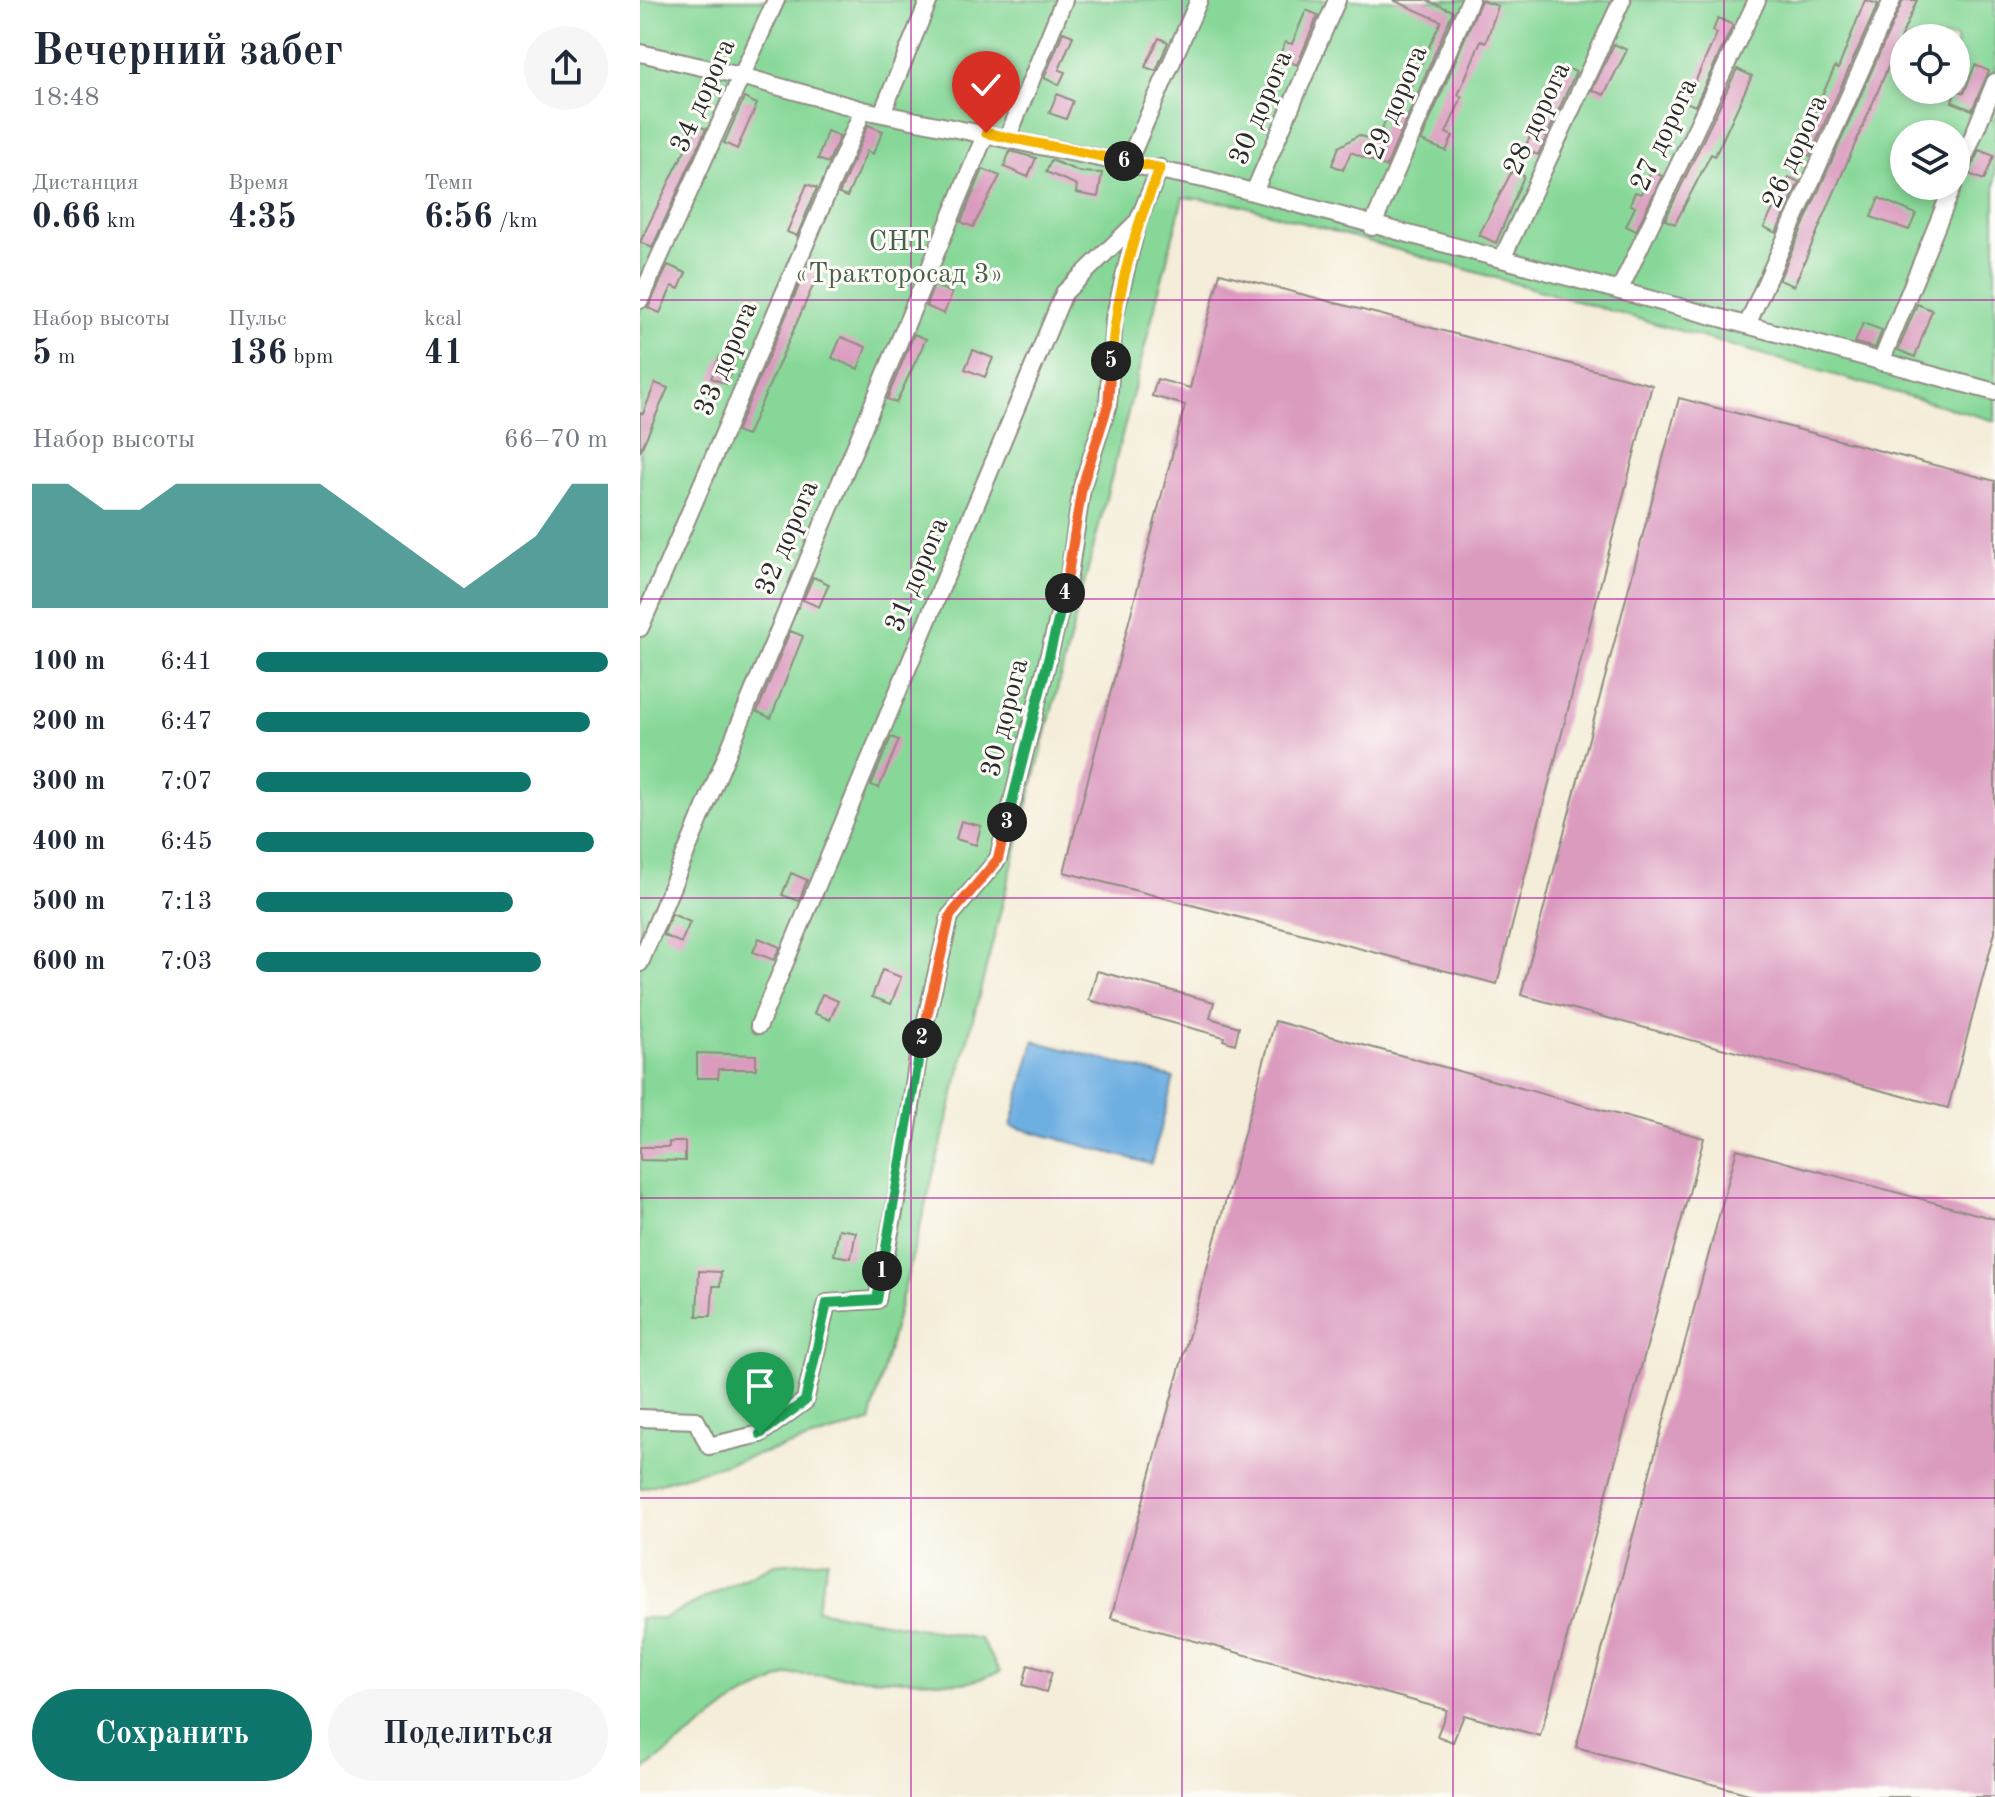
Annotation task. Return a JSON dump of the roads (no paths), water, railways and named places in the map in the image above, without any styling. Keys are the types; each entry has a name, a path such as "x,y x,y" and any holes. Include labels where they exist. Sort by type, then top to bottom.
{"street":[{"name":"34 дорога","path":"640,300 776,0"},
{"path":"883,111 929,0"},
{"path":"1007,139 1064,0"},
{"path":"1128,162 1199,0"},
{"name":"30 дорога","path":"1254,192 1337,0"},
{"name":"29 дорога","path":"1372,227 1470,0"},
{"name":"28 дорога","path":"1502,259 1622,0"},
{"name":"27 дорога","path":"1619,291 1757,0"},
{"name":"26 дорога","path":"1747,325 1892,0"},
{"path":"640,53 741,76 863,110 883,111 1007,139 1160,168 1995,392"},
{"path":"1970,144 1995,82"},
{"name":"33 дорога","path":"640,628 863,110"},
{"name":"32 дорога","path":"640,963 986,133"},
{"name":"31 дорога","path":"759,1025 1064,293 1138,221 1160,168"},
{"path":"1881,362 1947,200"},
{"name":"30 дорога","path":"640,1418 696,1420 709,1446 760,1434 805,1401 827,1303 877,1300 902,1170 919,1050 950,916 998,859 1069,575 1082,487 1108,405 1114,319 1138,221"}],"water":[{"path":"1034,1041 1174,1078 1151,1164 1011,1126"}],"park label":[{"name":"СНТ «Тракторосад 3»","path":"899,259"}]}
